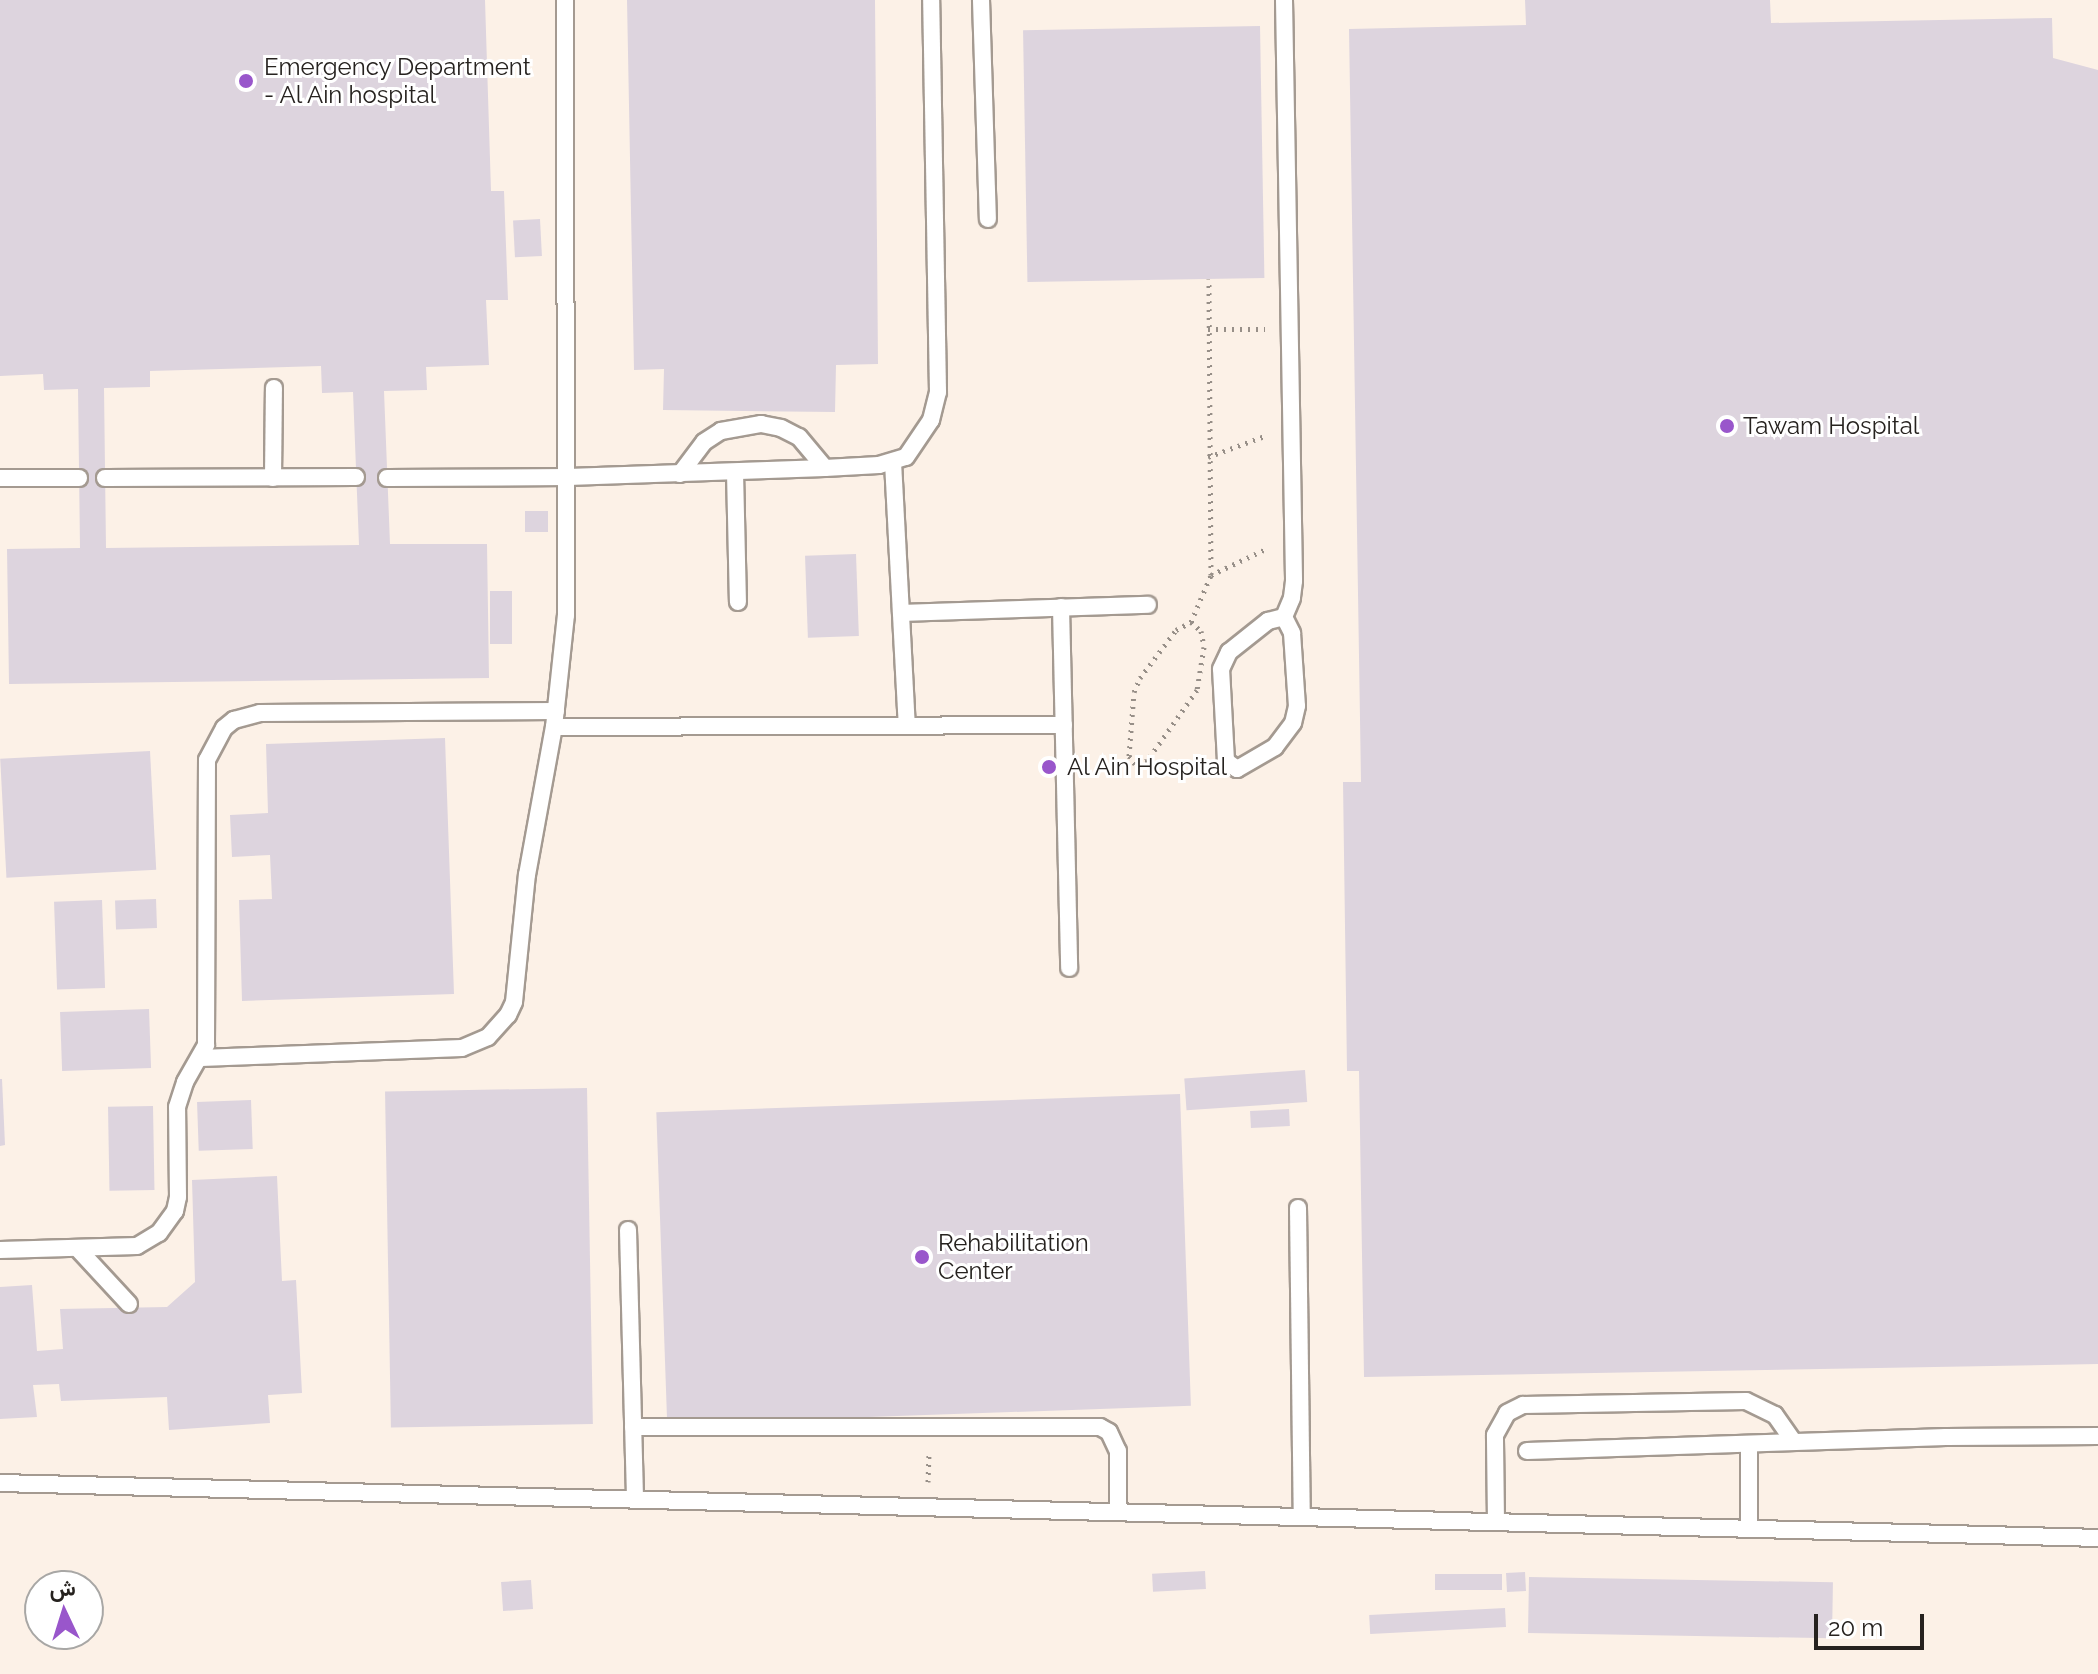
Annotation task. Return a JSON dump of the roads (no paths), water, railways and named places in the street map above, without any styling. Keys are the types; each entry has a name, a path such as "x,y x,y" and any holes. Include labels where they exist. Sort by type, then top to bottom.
{"lane":[{"path":"201,1058 462,1048 488,1037 508,1015 517,987 527,875 555,719 566,615 565,0"},
{"path":"387,478 735,472 825,468 893,462 906,457 921,440 936,407 938,392 931,0"},
{"path":"981,0 988,219"},
{"path":"1284,0 1293,536 1293,589 1284,617 1292,633 1297,706 1293,723 1275,747 1237,769 1226,761 1221,669 1229,652 1268,621 1284,617"},
{"path":"273,478 274,388"},
{"path":"680,474 704,442 721,431 761,424 781,428 799,437 825,468"},
{"path":"893,462 907,725"},
{"path":"735,472 738,602"},
{"path":"105,478 356,477"},
{"path":"0,478 79,478"},
{"path":"901,613 1148,605"},
{"path":"1061,607 1069,968"},
{"path":"0,1250 137,1246 149,1241 168,1224 178,1197 177,1107 185,1082 201,1058 207,1035 207,760 224,728 234,720 260,713 1064,725"},
{"path":"1298,1208 1302,1517"},
{"path":"628,1230 635,1499"},
{"path":"78,1249 129,1304"},
{"path":"1496,1522 1495,1435 1507,1413 1523,1405 1746,1401 1775,1415 1794,1442"},
{"path":"633,1427 1100,1427 1109,1432 1118,1451 1118,1512"},
{"path":"1527,1451 2098,1436"},
{"path":"1749,1444 1749,1529"},
{"path":"0,1483 2098,1538"}],"place":[{"name":"Emergency Department - Al Ain hospital","path":"246,81"},
{"name":"Tawam Hospital","path":"1727,426"},
{"name":"Al Ain Hospital","path":"1049,767"},
{"name":"Rehabilitation Center","path":"922,1257"}]}
